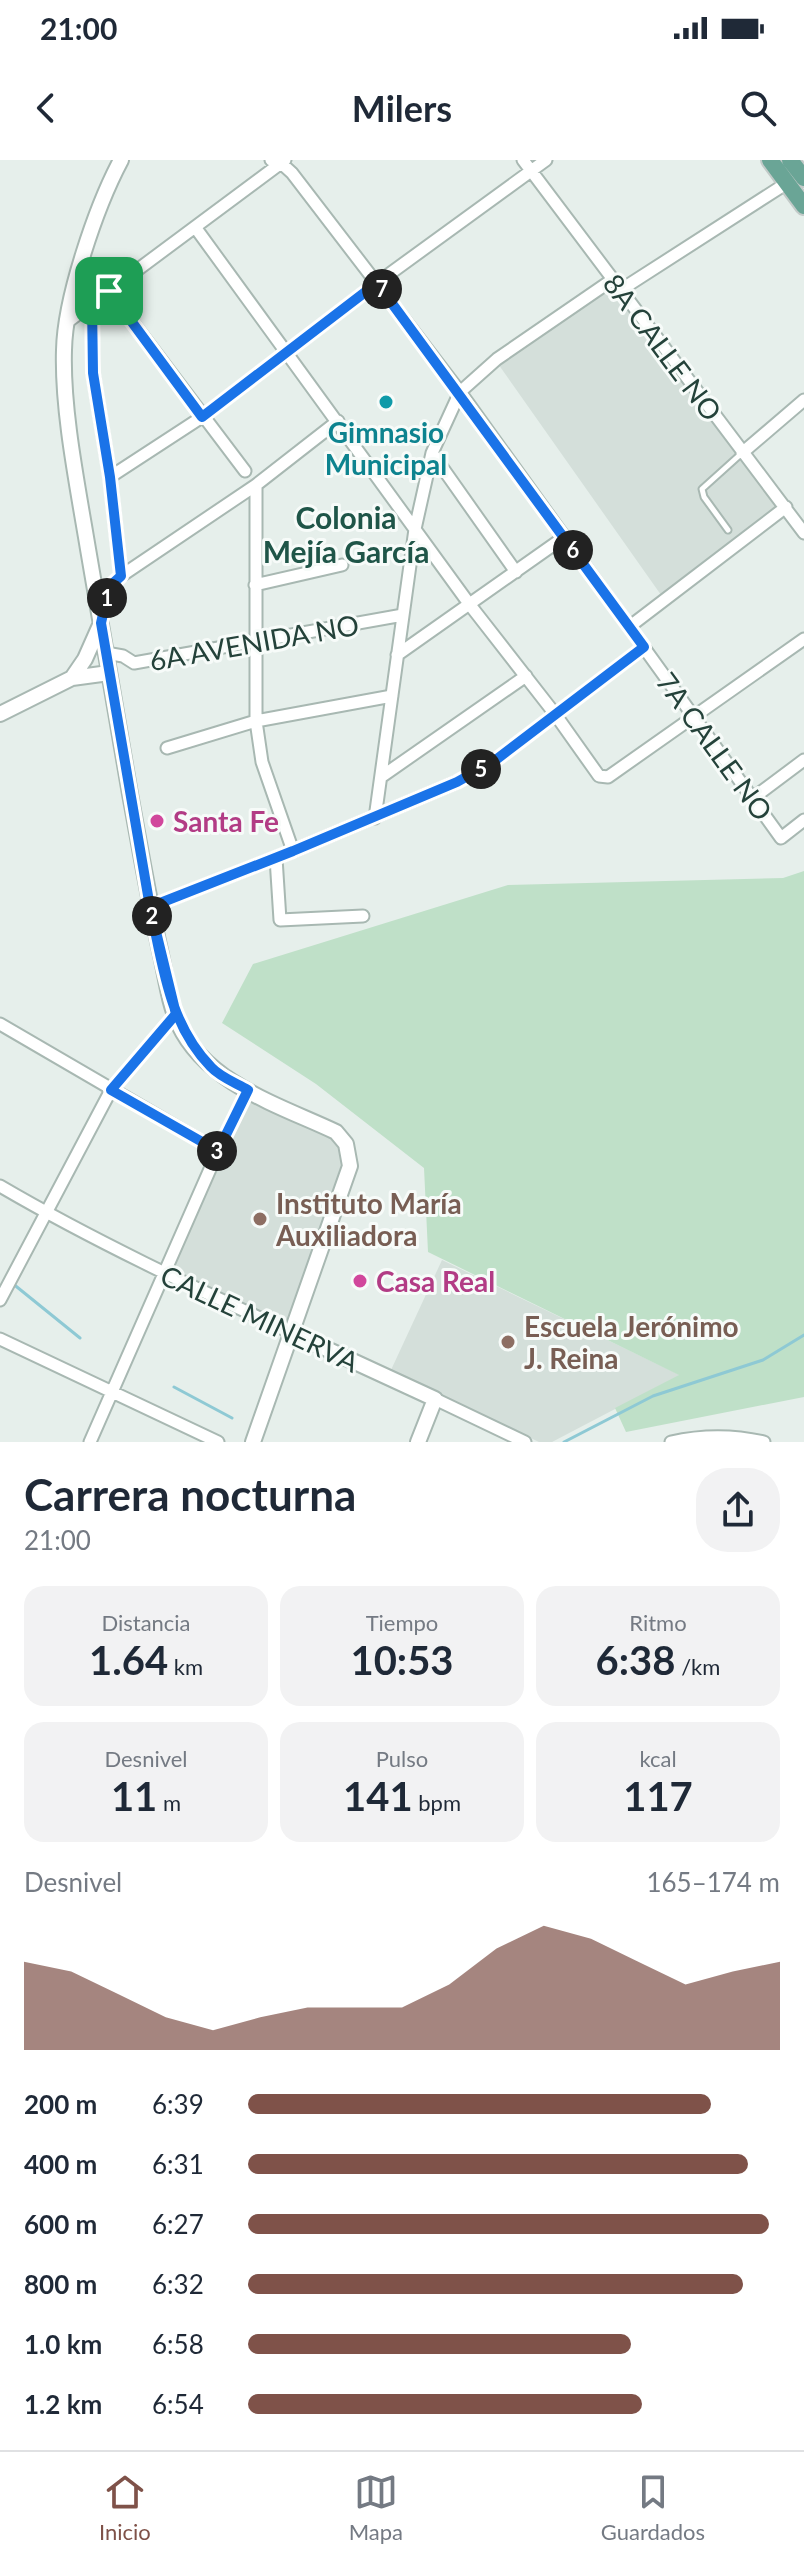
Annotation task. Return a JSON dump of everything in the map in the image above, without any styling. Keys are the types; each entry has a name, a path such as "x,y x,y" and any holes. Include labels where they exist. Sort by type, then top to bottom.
{"main road":[{"path":"770,160 804,206"},
{"path":"790,160 804,178"}],"street":[{"path":"121,160 104,191 66,323 64,351 81,506 150,907 179,1026 212,1069 248,1090 336,1132 349,1151 350,1166 253,1442"},
{"name":"8A CALLE NO","path":"523,160 804,533"},
{"path":"110,477 202,417 377,283 546,160"},
{"path":"66,323 279,161"},
{"name":"7A CALLE NO","path":"279,161 292,173 460,392 781,838 804,820"},
{"path":"619,291 787,183"},
{"path":"195,227 470,605 603,778 804,639"},
{"path":"375,818 415,529 432,453 460,392 497,359 612,280"},
{"path":"109,291 245,471"},
{"path":"92,304 93,373 110,477 121,576"},
{"path":"742,453 804,400"},
{"path":"72,678 85,659 101,623 109,587 256,485 338,421"},
{"path":"432,453 516,572"},
{"path":"256,485 256,721 262,762 293,851"},
{"path":"629,627 786,507"},
{"name":"6A AVENIDA NO","path":"397,655 563,538"},
{"path":"255,585 342,565"},
{"name":"6A AVENIDA NO","path":"106,653 123,656 134,663 403,615"},
{"path":"150,907 375,818 457,782 481,769 644,647"},
{"path":"0,714 72,678 109,673"},
{"path":"381,777 526,676"},
{"path":"167,748 256,721 392,696"},
{"path":"753,798 804,760"},
{"path":"276,858 280,920 363,916"},
{"path":"0,1024 218,1151 90,1442"},
{"path":"0,1300 111,1090"},
{"name":"CALLE MINERVA","path":"0,1186 46,1214 164,1273 525,1442"},
{"path":"0,1339 218,1442"},
{"path":"418,1442 435,1399"},
{"path":"671,1442 740,1437 764,1442"}],"lane":[{"path":"728,530 704,497 702,489 742,453"}],"path":[{"path":"111,1090 176,1014"},
{"path":"218,1151 248,1090"}],"shaded area":[{"path":"611,283 785,509 666,602 496,361"},
{"name":"Instituto María Auxiliadora","path":"251,1098 337,1142 343,1151 343,1168 289,1325 171,1270"},
{"name":"Escuela Jerónimo J. Reina","path":"442,1260 680,1375 552,1442 539,1442 391,1370"}],"green space":[{"path":"804,871 804,1397 626,1432 615,1408 679,1375 428,1252 424,1168 316,1084 222,1023 253,964 508,885 783,878"}],"waterway":[{"path":"12,1283 80,1338"},
{"path":"564,1442 653,1396 763,1360 804,1335"},
{"path":"174,1387 232,1418"}],"place":[{"name":"Gimnasio Municipal","path":"386,402"},
{"name":"Santa Fe","path":"157,821"},
{"name":"Instituto María Auxiliadora","path":"260,1219"},
{"name":"Casa Real","path":"360,1281"},
{"name":"Escuela Jerónimo J. Reina","path":"508,1342"}],"district":[{"name":"Colonia Mejía García","path":"346,534"}],"route":[{"path":"109,291 92,304 93,373 110,477 121,576 109,587 101,623 150,907 176,1014 111,1090 218,1151 248,1090 212,1069 179,1026 150,907 375,818 457,782 493,762 644,647 460,392 377,283 202,417 109,291"}]}
